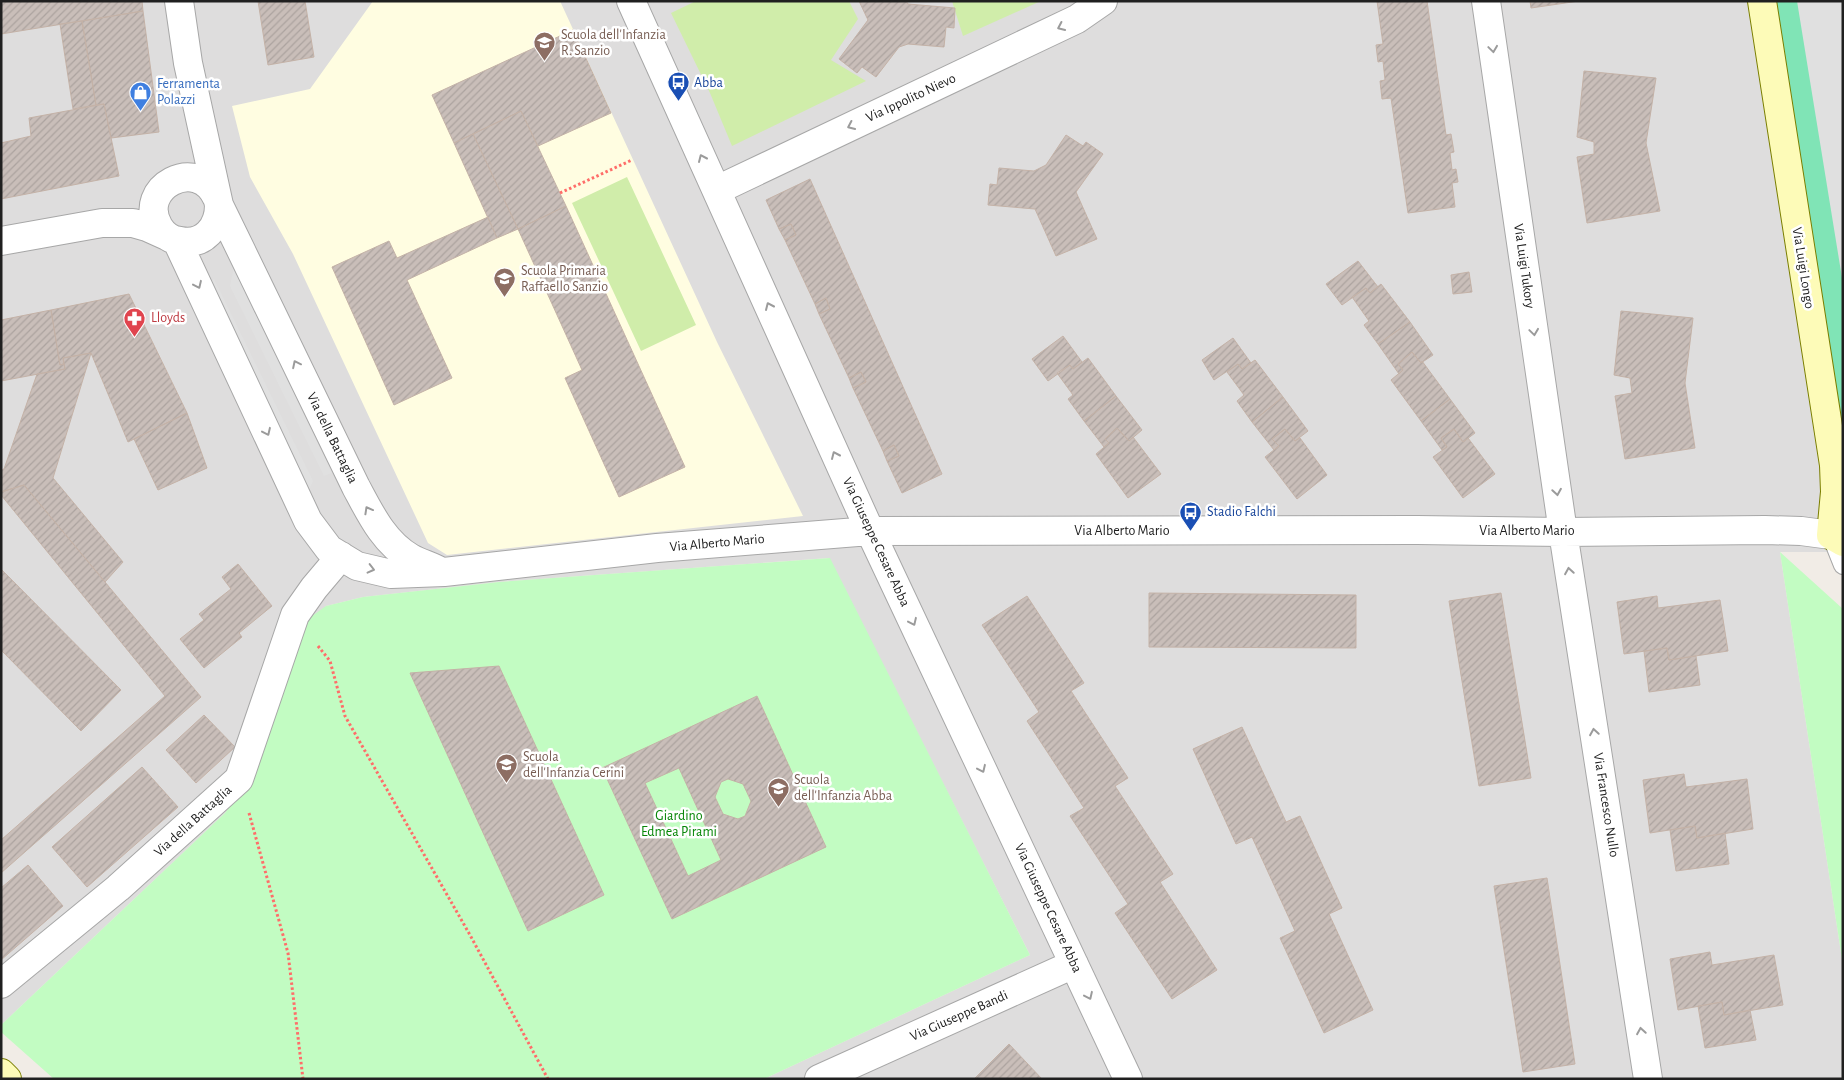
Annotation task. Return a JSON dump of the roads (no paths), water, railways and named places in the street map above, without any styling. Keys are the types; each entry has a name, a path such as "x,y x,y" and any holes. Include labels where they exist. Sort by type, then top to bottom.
{"street":[{"name":"Via della Battaglia","path":"172,239 195,241 210,232 218,217 218,202 198,110 179,1"},
{"name":"Via Giuseppe Cesare Abba","path":"631,1 870,531 1128,1079"},
{"name":"Via Ippolito Nievo","path":"717,190 1077,19 1103,1"},
{"name":"Via Luigi Tukory","path":"1486,1 1563,532"},
{"name":"Via Luigi Longo","path":"1762,1 1834,465 1839,537"},
{"name":"Via della Battaglia","path":"198,110 191,144 154,210 155,218 158,225 172,239 308,521 329,549 357,566 391,574 444,572"},
{"name":"Via della Battaglia","path":"165,188 186,177 199,180 210,187 374,522 392,543 410,557 444,572"},
{"path":"102,223 129,211 165,188"},
{"path":"1,241 102,223 133,223 148,226 172,239"},
{"name":"Via Alberto Mario","path":"444,572 657,548 870,531 1416,530 1563,532 1765,530 1801,531 1839,537"},
{"name":"Via Francesco Nullo","path":"1563,532 1648,1079"},
{"name":"Via della Battaglia","path":"1,984 118,888 239,779 295,615 314,588 341,556"},
{"name":"Via Giuseppe Bandi","path":"819,1079 846,1073 1074,964"},
{"path":"1,1073 7,1079"}],"lane":[{"path":"1839,537 1843,565"}],"place":[{"name":"Scuola dell'Infanzia R. Sanzio","path":"545,62"},
{"name":"Abba","path":"678,102"},
{"name":"Ferramenta Polazzi","path":"141,111"},
{"name":"Scuola Primaria Raffaello Sanzio","path":"505,298"},
{"name":"Lloyds","path":"135,337"},
{"name":"Stadio Falchi","path":"1191,531"},
{"name":"Scuola dell'Infanzia Cerini","path":"507,784"},
{"name":"Scuola dell'Infanzia Abba","path":"778,807"}],"park label":[{"name":"Giardino Edmea Pirami","path":"679,824"}]}
